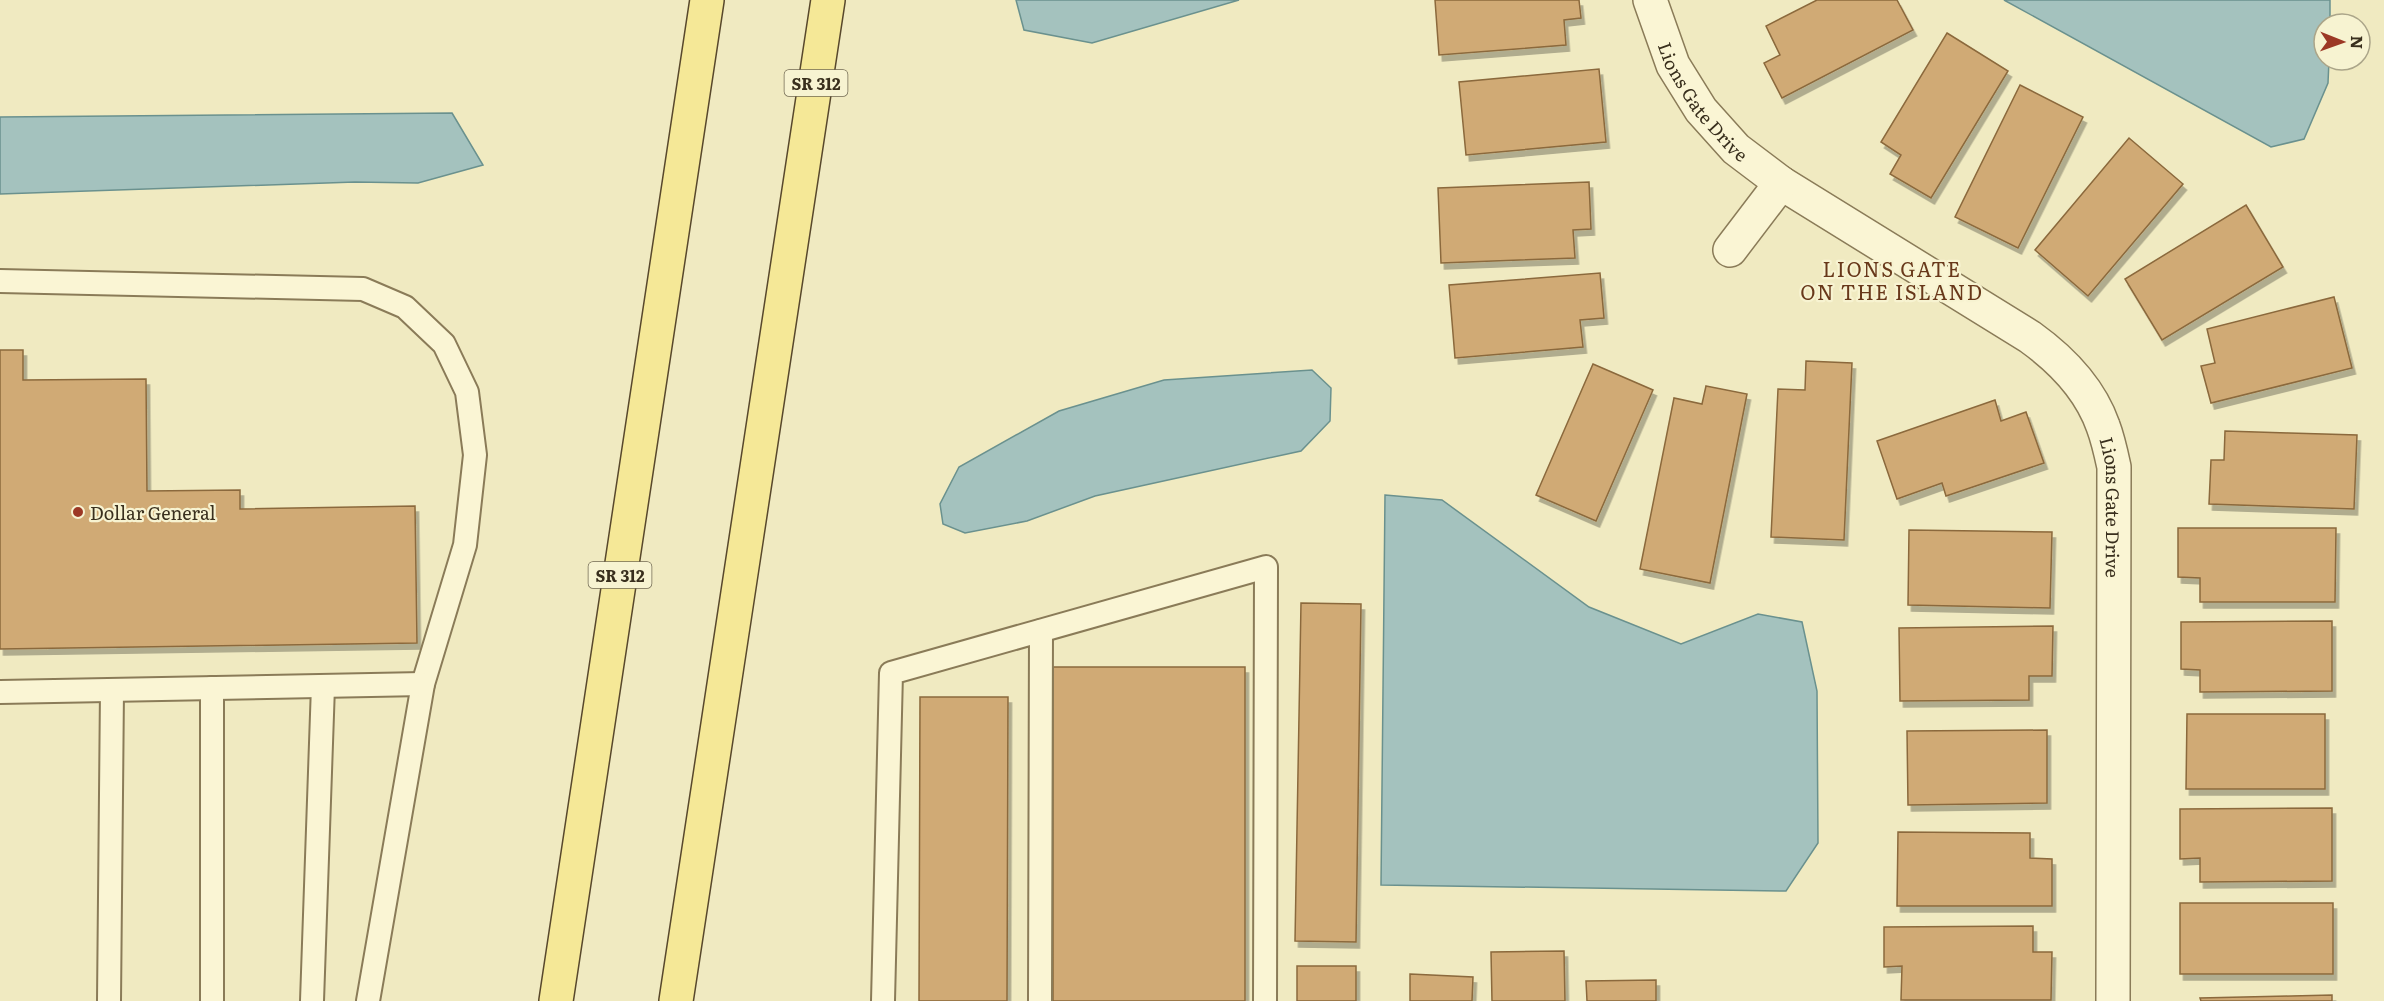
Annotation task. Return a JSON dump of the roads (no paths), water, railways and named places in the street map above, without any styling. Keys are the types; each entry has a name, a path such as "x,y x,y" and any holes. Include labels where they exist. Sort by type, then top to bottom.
{"main road":[{"name":"SR 312","path":"556,1001 707,0"},
{"name":"SR 312","path":"676,1001 828,0"}],"street":[{"name":"Lions Gate Drive","path":"1650,0 1673,65 1701,110 1736,149 1781,183 2030,337 2053,354 2082,385 2103,425 2114,467 2113,1001"},
{"path":"1730,250 1781,183"}],"lane":[{"path":"0,281 363,289 405,307 444,344 467,392 475,455 465,545 423,684 368,1001"},
{"path":"883,1001 891,674 1266,567 1265,1001"},
{"path":"1040,1001 1041,631"},
{"path":"0,692 423,684"},
{"path":"312,1001 323,686"},
{"path":"212,688 212,1001"},
{"path":"109,1001 112,690"}],"water":[{"path":"1016,0 1239,0 1092,43 1024,30"},
{"path":"2004,0 2330,0 2330,12 2312,12 2312,72 2328,72 2328,83 2304,139 2271,147"},
{"path":"452,113 483,165 418,183 355,182 0,194 0,117"},
{"path":"1312,370 1331,388 1330,421 1301,451 1095,496 1027,521 965,533 943,524 940,504 959,467 1059,411 1164,380"},
{"path":"1385,495 1442,500 1589,607 1681,644 1758,614 1802,622 1817,691 1818,843 1786,891 1381,885"}],"place":[{"name":"Dollar General","path":"78,512"}],"district":[{"name":"LIONS GATE ON THE ISLAND","path":"1892,280"}]}
